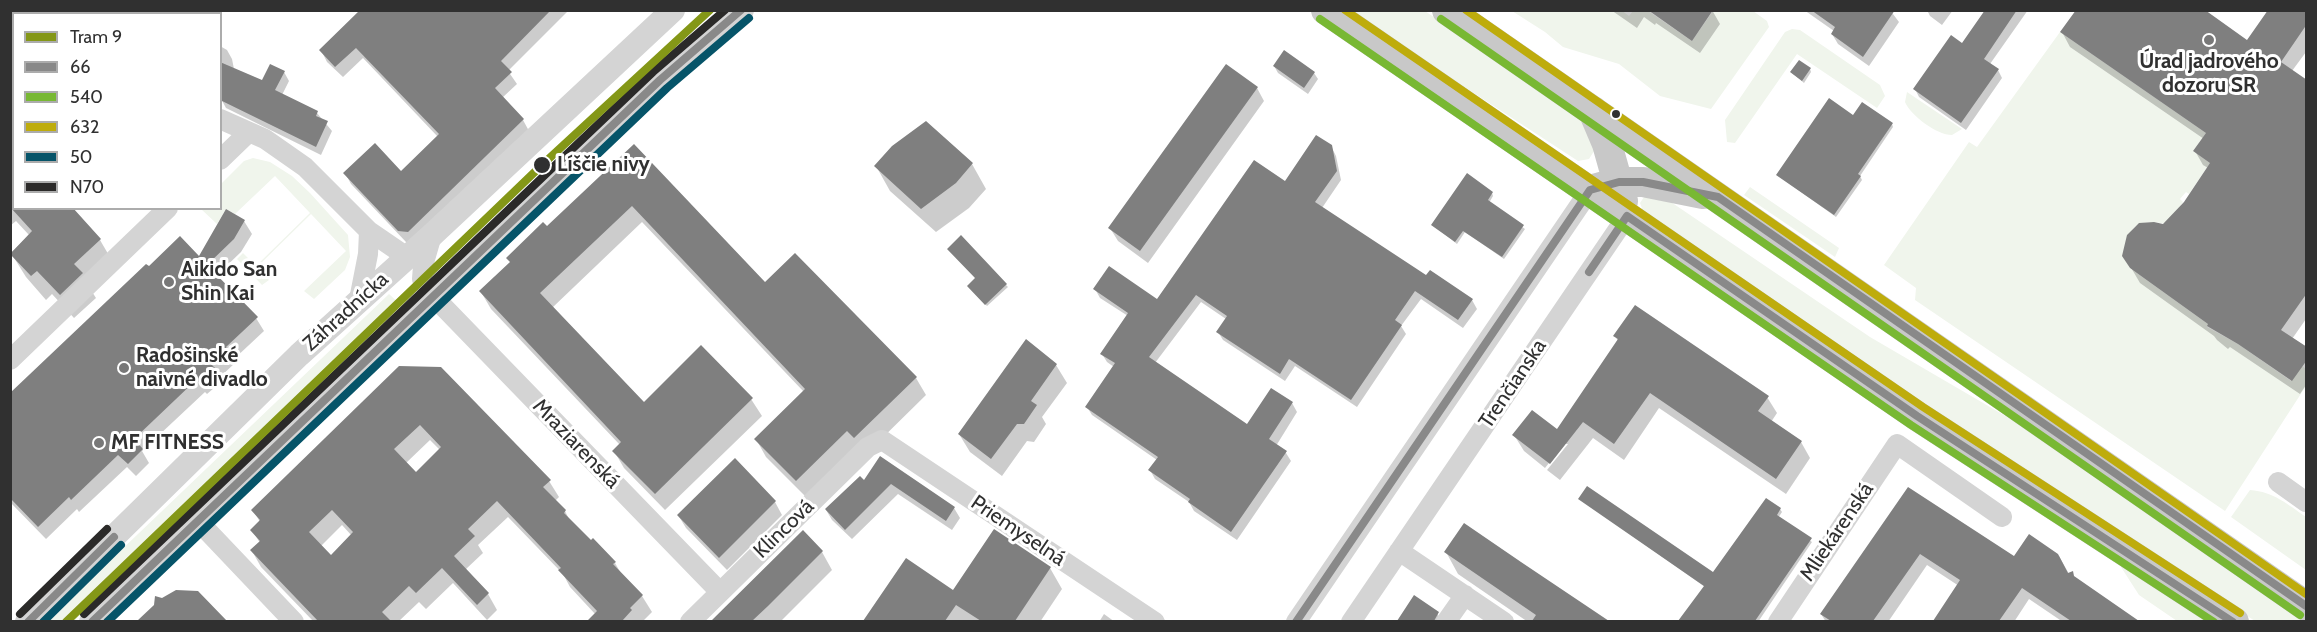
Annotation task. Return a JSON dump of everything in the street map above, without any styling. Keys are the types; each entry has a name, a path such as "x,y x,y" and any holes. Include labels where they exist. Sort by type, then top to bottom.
{"main road":[{"path":"1326,10 1917,416 2234,621"},
{"path":"1447,10 2307,606"},
{"path":"1593,111 1607,144 1627,216"},
{"path":"1590,190 1619,182 1665,185 1718,198"}],"street":[{"name":"Záhradnícka","path":"27,621 300,355 672,10"},
{"path":"91,621 660,80 742,10"},
{"path":"222,120 248,134 265,139 305,167 369,231 407,257"},
{"path":"222,158 248,134"},
{"path":"1296,621 1590,190"},
{"path":"10,360 166,210"},
{"name":"Trenčianska","path":"1351,621 1627,216"},
{"path":"359,300 369,231"},
{"path":"432,235 423,266 422,279 432,295"},
{"name":"Mraziarenská","path":"432,295 720,592"},
{"name":"Mliekárenská","path":"1778,621 1901,437 2002,517"},
{"name":"Klincová","path":"690,621 868,447 882,440"},
{"name":"Priemyselná","path":"882,440 1155,621"},
{"path":"2278,482 2307,502"},
{"path":"197,520 294,621"},
{"path":"1399,551 1504,621"},
{"path":"1446,621 1465,595"}],"shaded area":[{"path":"1621,10 1629,16 1633,11 1648,11 1692,41 1713,11 1753,11 1767,21 1769,27 1711,109 1660,96 1619,64 1563,47 1545,32 1512,11"},
{"path":"1348,11 1425,11 1582,119 1596,148 1589,159 1578,161"},
{"path":"1792,29 1800,30 1880,85 1885,96 1877,108 1797,54 1735,143 1727,142 1725,120 1785,32"},
{"path":"2060,32 2206,133 2193,151 2210,163 2189,194 2186,192 2180,199 2183,202 2168,224 2142,223 2132,230 2123,256 2130,268 2208,324 2207,327 2238,344 2291,381 2302,366 2306,369 2306,386 2225,511 1915,300 1916,288 1884,265 1969,142 1977,147"},
{"path":"1907,92 1962,129 1952,135 1939,132 1925,124 1905,102"},
{"path":"253,158 270,162 292,176 348,235 350,257 345,270 314,299 304,291 346,251 311,214 257,267 269,280 262,285 237,259 243,253 256,266 310,213 275,176 235,214 226,209 217,224 202,210 222,210 222,183 244,161"},
{"path":"1750,187 1839,248 1835,257 1744,195"},
{"path":"1644,197 1665,198 1870,337 2038,435 2305,621 2255,621 1921,405 1645,216 1640,203"},
{"path":"389,294 402,306 74,621 47,621"},
{"path":"2250,490 2273,496 2306,517 2306,570 2231,517"},
{"path":"2124,562 2211,621 2177,621 2139,595 2121,567"}],"building":[{"path":"360,10 551,10 501,61 512,72 495,88 524,119 408,232 398,231 343,173 375,143 401,171 439,134 356,48 335,67 319,50"},
{"path":"1648,10 1713,10 1692,41"},
{"path":"1811,10 1895,10 1863,57 1831,34 1835,27"},
{"path":"1985,10 2017,10 1984,59 1999,69 1961,123 1913,89 1951,35 1962,43"},
{"path":"2076,10 2205,10 2247,40 2268,10 2307,10 2307,24 2281,62 2307,80 2307,293 2281,330 2307,347 2307,360 2292,381 2207,326 2208,324 2130,268 2122,256 2127,235 2139,223 2163,224 2184,202 2210,163 2193,151 2206,133 2060,32"},
{"path":"1284,50 1315,72 1304,88 1273,66"},
{"path":"1799,60 1811,68 1802,81 1790,72"},
{"path":"222,63 262,80 270,64 285,71 275,90 318,111 316,116 328,121 316,147 222,101"},
{"path":"1226,64 1258,87 1140,251 1108,228"},
{"path":"1829,98 1853,115 1862,102 1893,123 1858,174 1861,176 1834,215 1776,175"},
{"path":"926,121 973,163 956,183 921,209 874,166 892,146"},
{"path":"1316,135 1332,145 1337,171 1315,202 1426,275 1430,270 1473,299 1458,320 1415,291 1395,320 1402,325 1351,400 1289,359 1280,374 1216,332 1227,316 1196,295 1149,357 1247,424 1271,388 1293,402 1269,439 1287,451 1231,532 1188,502 1190,499 1148,470 1158,457 1085,407 1115,363 1100,354 1128,313 1093,289 1109,266 1157,299 1254,160 1285,181"},
{"path":"634,144 765,282 795,253 917,377 854,438 847,431 796,481 754,439 805,389 632,206 540,293 644,402 701,345 753,398 655,494 612,451 621,442 479,291 510,262 506,258 543,222 547,226"},
{"path":"1467,173 1493,192 1488,200 1524,225 1502,257 1463,231 1455,242 1431,225"},
{"path":"226,209 245,220 234,239 207,265 258,317 226,347 228,350 212,365 215,368 199,382 196,380 134,439 143,449 128,464 118,455 71,500 69,497 38,527 10,498 10,393 146,264 149,266 180,236 199,256"},
{"path":"13,210 75,210 101,239 74,264 83,273 60,295 37,271 31,276 10,254 32,231"},
{"path":"961,235 1007,284 985,305 967,286 975,278 947,249"},
{"path":"1635,305 1769,396 1758,411 1802,441 1776,479 1650,393 1614,444 1583,422 1550,464 1512,435 1532,410 1557,429 1618,339 1613,336"},
{"path":"1026,339 1057,364 1031,401 1037,405 1024,424 1017,424 991,459 958,434"},
{"path":"399,366 441,367 551,480 543,487 566,510 564,513 616,562 613,564 643,595 630,608 632,610 622,621 587,621 597,611 558,570 561,568 497,501 468,529 475,536 454,556 489,593 477,605 442,568 416,593 409,586 382,612 391,621 318,621 250,550 260,541 250,530 260,520 251,510","holes":["420,425 441,447 416,472 394,449","332,510 353,532 331,555 309,532"]},
{"path":"880,456 955,507 946,521 891,484 845,530 825,509 860,476 864,480"},
{"path":"735,458 776,501 719,558 677,515"},
{"path":"1587,486 1713,572 1766,498 1781,508 1777,515 1812,538 1755,621 1678,621 1704,586 1578,499"},
{"path":"1908,487 2014,556 2029,534 2058,554 2068,573 2073,571 2074,576 2139,621 2071,621 2022,588 1999,621 1933,621 1960,580 1920,554 1873,621 1831,621 1820,614"},
{"path":"1464,523 1609,621 1532,621 1536,615 1444,552"},
{"path":"994,529 1051,567 1015,621 981,621 956,605 945,621 863,621 906,558 953,590"},
{"path":"803,530 823,551 768,606 752,621 711,621"},
{"path":"176,590 198,591 227,621 137,621 154,605 155,596 162,598"},
{"path":"1414,595 1439,612 1434,621 1397,621"}],"tram line":[{"name":"9","path":"66,622 542,165 710,10"}],"transit line":[{"name":"N70","path":"84,614 653,72 725,10"},
{"name":"66","path":"92,622 660,80 741,10"},
{"name":"632","path":"1345,10 1923,407 2240,613"},
{"name":"632","path":"1466,10 2306,594"},
{"name":"50","path":"107,622 667,88 749,18"},
{"name":"540","path":"1320,19 1911,425 2214,622"},
{"name":"540","path":"1441,19 2300,615"},
{"name":"66","path":"1296,622 1590,190 1619,182 1643,182 1718,197 2306,606"},
{"name":"66","path":"1589,272 1627,216 1917,416 2233,622"},
{"name":"N70","path":"20,614 107,529"},
{"name":"66","path":"28,622 114,537"},
{"name":"50","path":"43,622 121,545"}],"place":[{"name":"Úrad jadrového dozoru SR","path":"2209,40"},
{"name":"Líščie nivy","path":"542,165"},
{"name":"Aikido San Shin Kai","path":"169,282"},
{"name":"Radošinské naivné divadlo","path":"124,368"},
{"name":"MF FITNESS","path":"99,443"}]}
